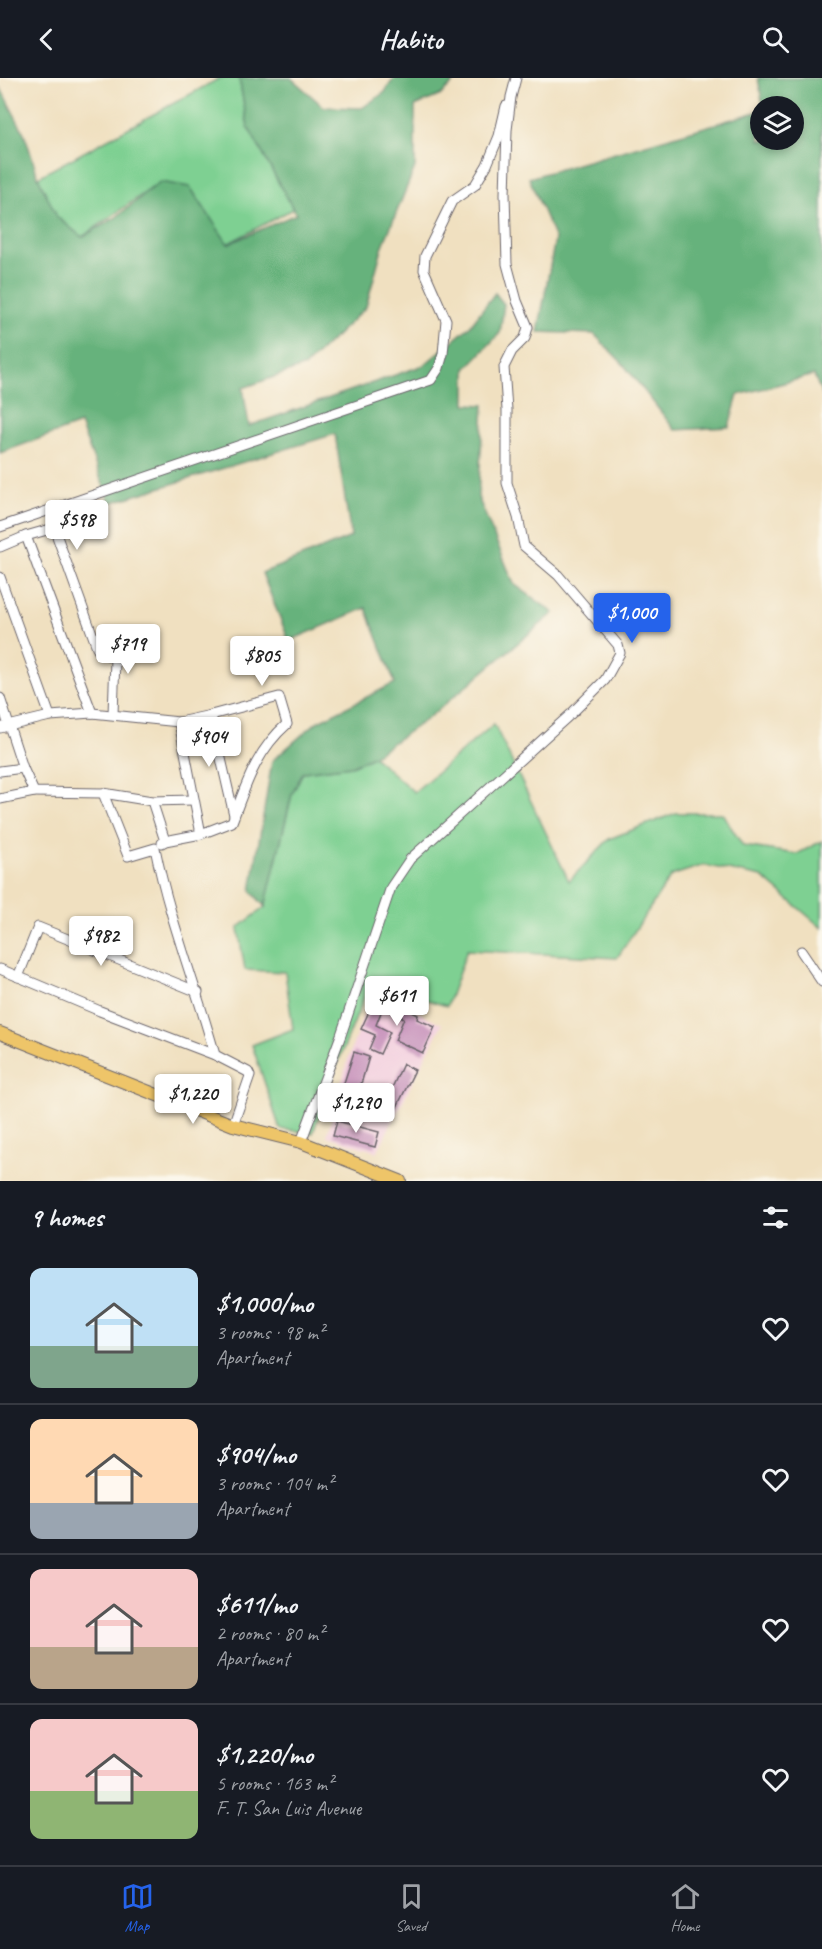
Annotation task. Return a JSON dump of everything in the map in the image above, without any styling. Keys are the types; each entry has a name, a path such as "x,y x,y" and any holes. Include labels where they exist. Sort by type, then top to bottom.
{"main road":[{"path":"0,1033 233,1125 301,1143 400,1181"}],"street":[{"path":"301,1143 341,1035 391,887 410,859 572,713 605,680 620,653 618,645 558,575 524,546 507,483 507,410 504,367 512,351 525,338 528,327 517,301 507,264 505,194 507,130 516,78"},
{"path":"0,527 430,380 439,368 443,354 446,320 424,270 425,256 452,201 475,185 487,165 511,97"},
{"path":"0,547 54,528 98,650 115,659"},
{"path":"26,536 92,713"},
{"path":"0,577 50,716"},
{"path":"115,659 154,643"},
{"path":"113,714 115,659"},
{"path":"5,728 50,716 92,713 178,722 279,697 286,724 272,736 255,763 232,822 201,834 165,841 155,848 128,856 103,793"},
{"path":"0,698 5,728 34,792"},
{"path":"211,715 234,815"},
{"path":"178,722 201,834"},
{"path":"0,771 23,768"},
{"path":"0,799 34,792 103,793 152,801 193,800"},
{"path":"152,801 165,841"},
{"path":"155,848 163,889 198,992 215,1055"},
{"path":"18,977 38,927 198,992"},
{"path":"801,951 822,982"},
{"path":"0,969 100,1011 215,1055 248,1072 250,1076 233,1125"}],"shaded area":[{"path":"372,990 442,1024 377,1152 327,1136 348,1059"}],"green space":[{"path":"220,78 239,78 248,127 293,209 227,244 190,187 160,182 82,237 57,217 38,177"},
{"path":"239,78 291,78 324,107 362,108 385,92 394,78 458,78 441,95 415,106 415,167 382,248 366,307 305,366 243,388 249,426 424,365 469,327 495,293 504,304 500,333 466,369 466,404 484,405 478,497 514,584 554,613 427,719 373,756 351,766 303,772 292,794 265,907 251,891 272,761 317,722 395,683 366,608 289,641 262,573 351,537 335,434 110,503 80,424 0,453 0,87 25,135 38,177 57,217 82,237 115,218 160,182 190,187 228,244 296,214 248,127"},
{"path":"758,78 822,78 822,395 814,375 738,395 729,427 675,430 624,365 594,334 538,332 555,239 529,178 750,114 750,150 804,150 804,96 761,96"},
{"path":"494,724 569,881 609,839 676,813 722,813 743,846 797,854 822,841 822,928 762,877 704,865 671,876 617,958 467,950 447,1006 370,983 335,1070 313,1133 280,1129 252,1045 293,1029 285,972 245,970 238,928 265,907 292,794 303,772 351,766 373,756 414,792"}],"building":[{"path":"377,994 418,1015 417,1019 435,1027 423,1053 395,1040 404,1018 383,1007 376,1025 390,1032 380,1054 369,1049 375,1035 361,1029"},
{"path":"354,1052 369,1057 358,1094 342,1089"},
{"path":"403,1064 415,1070 391,1119 380,1114"},
{"path":"337,1121 379,1132 375,1147 333,1136"}]}
